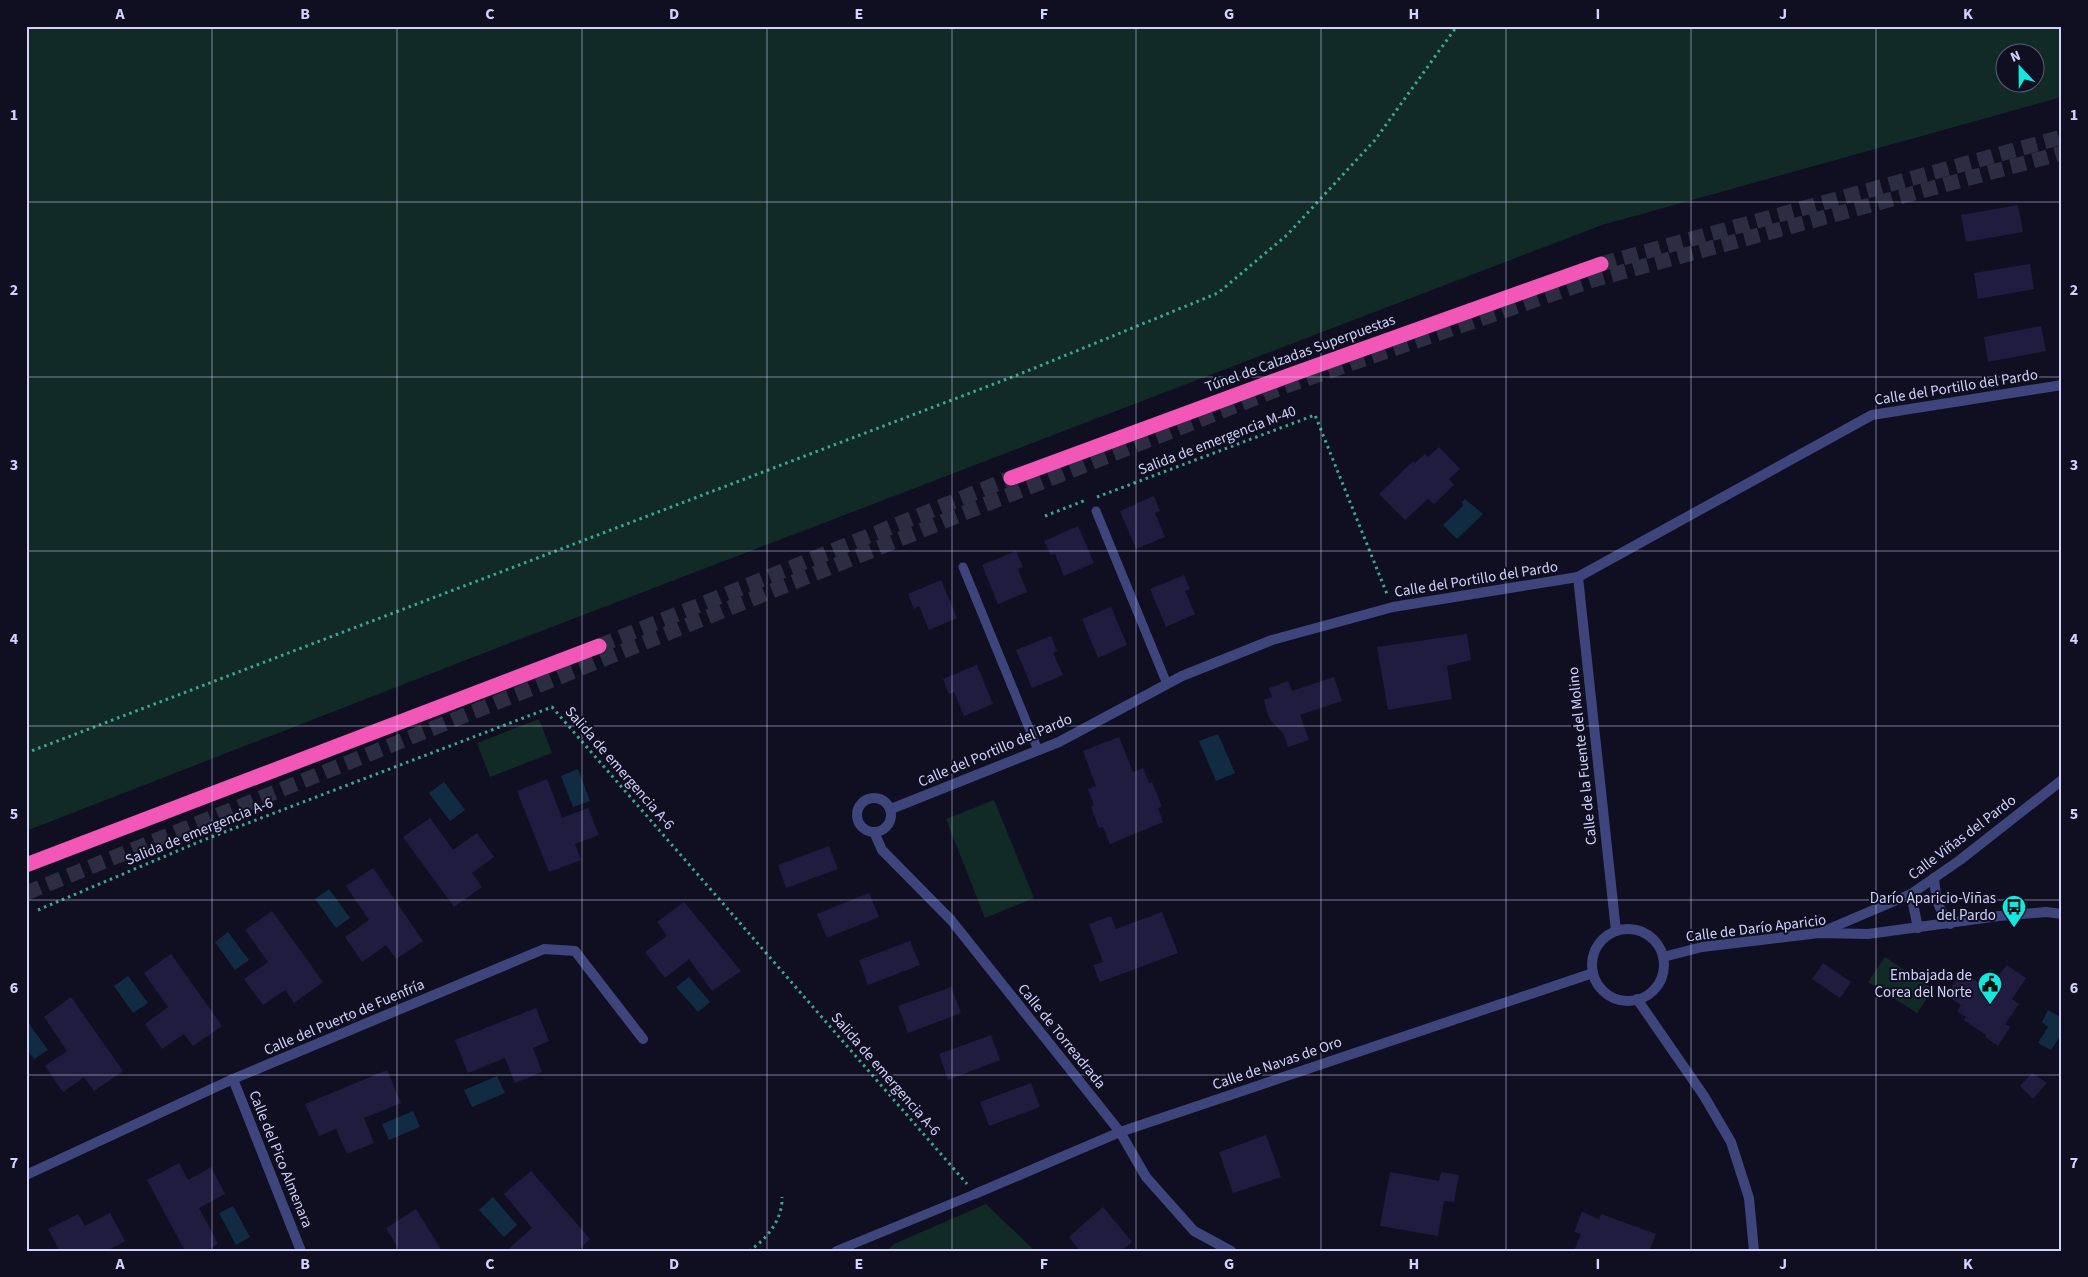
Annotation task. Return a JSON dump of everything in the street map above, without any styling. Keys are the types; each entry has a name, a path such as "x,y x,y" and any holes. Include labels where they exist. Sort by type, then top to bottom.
{"highway":[{"name":"Túnel de Calzadas Superpuestas","path":"1011,478 1302,370 1601,264"},
{"path":"26,865 599,646"}],"street":[{"name":"Calle del Portillo del Pardo","path":"891,809 1059,742 1168,684 1272,640 1392,607 1578,578 1872,415 2062,385"},
{"name":"Calle de la Fuente del Molino","path":"1578,578 1616,931"},
{"name":"Calle Viñas del Pardo","path":"1820,933 1911,894 1960,860 2062,780"},
{"path":"878,798 884,800 891,809 892,814 885,829 874,832 863,829 857,819 858,807 867,799 878,798"},
{"name":"Calle de Torreadrada","path":"874,832 882,850 951,920 1120,1132 1146,1177 1194,1231 1231,1251"},
{"path":"1934,878 1936,898 1940,911 1950,924"},
{"path":"1911,894 1918,928"},
{"name":"Calle de Darío Aparicio","path":"1663,957 1702,948 1820,933 1868,934 2000,916 2046,912 2062,914"},
{"path":"1628,928 1640,930 1651,936 1659,946 1663,957 1664,969 1660,981 1653,991 1637,999 1618,999 1607,994 1598,985 1593,974 1592,963 1594,953 1599,944 1606,936 1628,928"},
{"name":"Calle del Puerto de Fuenfría","path":"26,1175 233,1079 544,949 576,951 643,1039"},
{"name":"Calle de Navas de Oro","path":"975,1194 1120,1132 1593,974"},
{"path":"1637,999 1704,1096 1731,1142 1749,1198 1754,1251"},
{"name":"Calle del Pico Almenara","path":"233,1079 301,1251"}],"lane":[{"path":"1096,512 1168,684"},
{"path":"963,567 1038,750"},
{"path":"836,1251 975,1194"}],"path":[{"path":"26,753 1011,377 1218,293 1287,235 1375,140 1457,26"},
{"name":"Salida de emergencia M-40","path":"1045,516 1315,415 1392,607"},
{"name":"Salida de emergencia A-6","path":"38,910 201,841 552,707 975,1194"},
{"path":"749,1251 774,1227 782,1206 782,1196"}],"green space":[{"path":"26,26 2062,26 2062,97 1602,225 484,653 26,831"},
{"path":"539,719 552,753 490,777 477,743"},
{"path":"994,800 1034,898 985,918 946,819"},
{"path":"1885,957 1933,989 1917,1013 1868,982"},
{"path":"986,1204 1035,1251 887,1251 894,1244"}],"water":[{"path":"1465,499 1483,514 1457,539 1443,525 1463,506 1462,502"},
{"path":"1218,734 1235,773 1216,781 1199,741"},
{"path":"578,769 590,801 573,807 561,776"},
{"path":"444,782 465,810 450,821 429,793"},
{"path":"329,889 350,918 336,928 315,899"},
{"path":"228,932 249,960 235,970 215,942"},
{"path":"128,976 148,1003 133,1013 114,986"},
{"path":"689,977 710,1002 698,1012 676,987"},
{"path":"2048,1010 2062,1018 2062,1030 2059,1034 2061,1035 2051,1050 2038,1043 2048,1027 2042,1022"},
{"path":"27,1021 48,1050 34,1059 26,1048"},
{"path":"497,1076 505,1093 472,1107 464,1090"},
{"path":"413,1111 420,1127 389,1140 382,1124"},
{"path":"493,1197 517,1225 504,1237 479,1210"},
{"path":"233,1206 250,1237 236,1245 219,1213"}],"building":[{"path":"2018,205 2023,232 1966,242 1961,215"},
{"path":"2030,264 2034,289 1978,299 1974,273"},
{"path":"2041,326 2046,351 1988,362 1984,337"},
{"path":"1439,447 1460,469 1449,479 1454,485 1434,504 1428,499 1405,520 1379,494 1413,461 1415,463 1425,454 1428,457"},
{"path":"1154,496 1160,511 1155,513 1165,537 1136,549 1120,511"},
{"path":"1078,526 1094,563 1064,576 1055,554 1051,555 1044,541"},
{"path":"1016,551 1023,567 1018,569 1027,592 998,604 982,565"},
{"path":"1184,575 1190,589 1185,591 1195,614 1166,627 1150,589"},
{"path":"941,580 957,618 929,630 919,606 914,609 908,594"},
{"path":"1111,607 1127,645 1098,658 1082,619"},
{"path":"1467,634 1471,660 1447,666 1452,699 1388,710 1377,647"},
{"path":"1051,636 1057,651 1053,653 1063,675 1032,688 1016,650"},
{"path":"977,665 993,704 964,716 954,692 949,694 943,679"},
{"path":"1334,677 1342,701 1300,715 1309,740 1288,747 1283,733 1271,721 1268,715 1264,700 1272,697 1269,688 1288,681 1292,691"},
{"path":"1119,737 1133,772 1143,768 1149,783 1152,782 1162,807 1158,808 1163,822 1110,844 1103,827 1099,828 1091,807 1094,805 1088,789 1096,786 1083,751"},
{"path":"547,779 562,818 588,808 599,835 575,844 581,860 549,872 517,791"},
{"path":"430,818 453,850 477,833 494,857 472,873 482,887 454,907 403,837"},
{"path":"829,846 838,869 786,888 778,865"},
{"path":"373,868 423,941 396,959 386,945 362,962 345,937 369,920 346,886"},
{"path":"869,893 879,917 827,938 817,914"},
{"path":"684,902 741,971 712,991 689,959 665,978 645,952 667,936 657,922"},
{"path":"272,911 323,982 294,1003 285,990 263,1005 244,979 268,962 245,930"},
{"path":"1162,912 1178,953 1100,982 1093,965 1103,962 1089,924 1111,916 1116,929"},
{"path":"910,941 920,965 868,985 859,960"},
{"path":"171,954 222,1026 193,1046 184,1034 162,1049 145,1024 168,1007 144,973"},
{"path":"1823,963 1851,982 1840,998 1812,979"},
{"name":"Embajada de Corea del Norte","path":"2007,965 2026,978 2012,999 2019,1004 2005,1024 2010,1027 1998,1046 1964,1020 1966,1017 1957,1011 1961,1005 1946,995 1962,971 1981,984 1990,969 1999,975"},
{"path":"951,987 961,1013 908,1033 898,1006"},
{"path":"71,997 123,1071 94,1091 84,1077 63,1092 45,1066 67,1051 44,1017"},
{"path":"536,1008 549,1041 533,1048 542,1072 515,1083 505,1058 468,1073 455,1040"},
{"path":"991,1035 1000,1060 948,1080 939,1054"},
{"path":"387,1070 401,1103 364,1118 374,1143 347,1154 336,1129 319,1136 305,1104"},
{"path":"2032,1073 2047,1083 2033,1099 2020,1086"},
{"path":"1031,1083 1040,1107 989,1126 980,1102"},
{"path":"1266,1135 1281,1177 1233,1193 1219,1152"},
{"path":"179,1163 188,1180 211,1167 225,1194 199,1208 218,1244 205,1251 185,1251 147,1180"},
{"path":"531,1171 590,1239 577,1251 506,1251 532,1228 504,1194"},
{"path":"1390,1172 1439,1181 1441,1172 1459,1175 1454,1202 1444,1201 1438,1236 1380,1226"},
{"path":"1103,1207 1132,1242 1121,1251 1080,1251 1069,1237"},
{"path":"416,1209 442,1251 400,1251 386,1228"},
{"path":"1582,1212 1599,1219 1601,1214 1656,1234 1649,1251 1574,1251 1581,1234 1574,1232"},
{"path":"110,1213 125,1241 107,1251 60,1251 48,1229 78,1214 85,1226"}],"tunnel":[{"path":"1601,264 2062,137"},
{"path":"26,893 999,499 1283,387 1593,280 2062,153"},
{"path":"599,646 1011,478"}],"place":[{"name":"Darío Aparicio-Viñas del Pardo","path":"2014,928"},
{"name":"Embajada de Corea del Norte","path":"1990,1005"}]}
